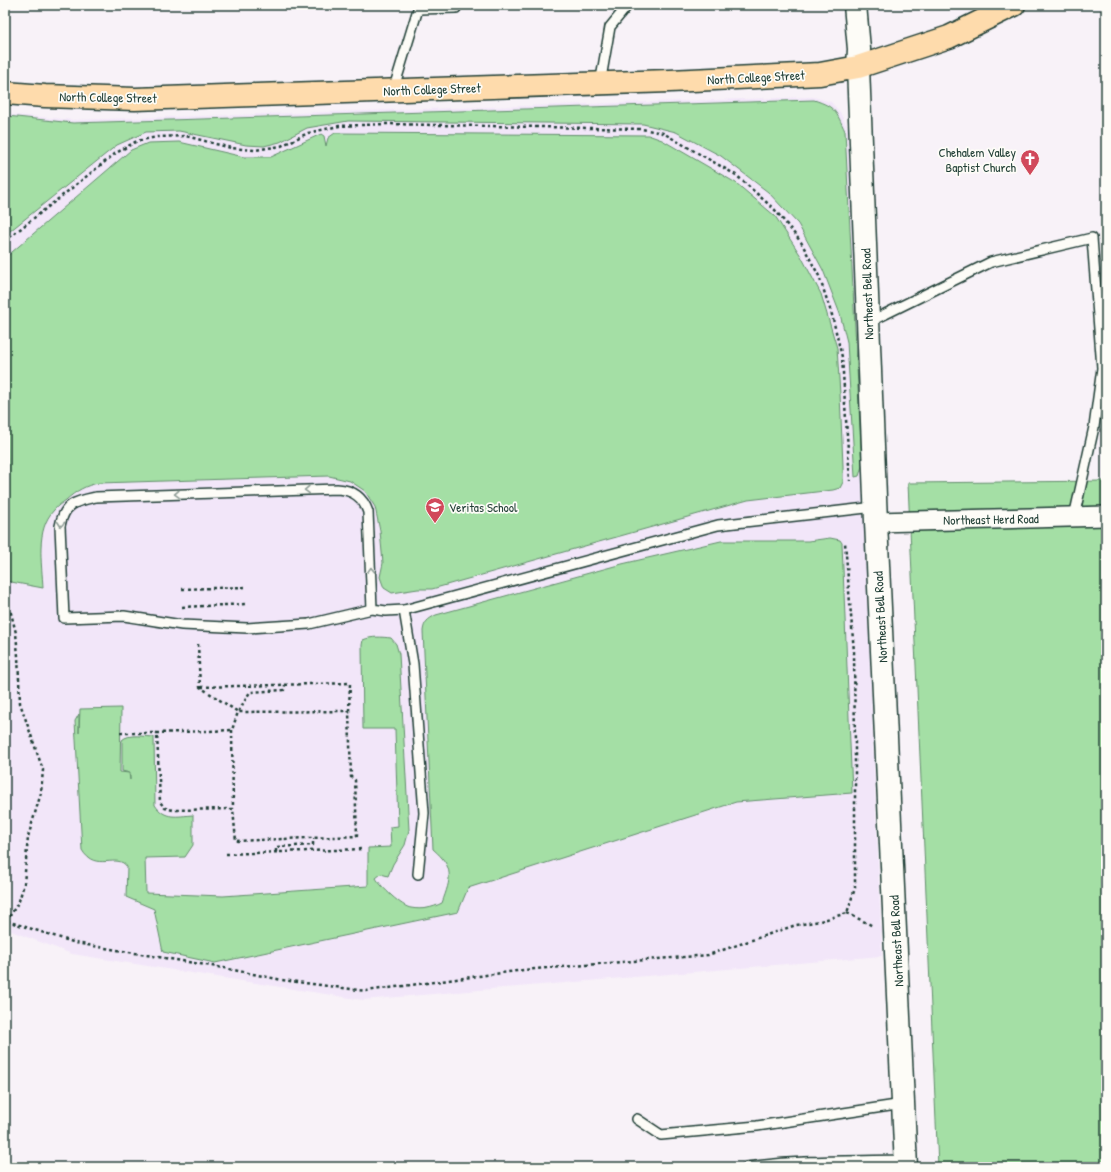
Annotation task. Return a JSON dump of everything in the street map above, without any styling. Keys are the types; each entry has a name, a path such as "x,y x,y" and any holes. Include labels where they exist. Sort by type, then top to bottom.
{"main road":[{"name":"Northeast Bell Road","path":"855,5 859,49 858,67 875,514 906,1164"},
{"name":"North College Street","path":"5,93 134,99 600,84 820,74 858,67 949,37 1014,5"}],"street":[{"name":"Northeast Herd Road","path":"875,514 1074,517 1106,516"}],"lane":[{"path":"393,90 418,9 456,8 457,5"},
{"path":"600,84 610,27 628,5"},
{"path":"868,323 991,262 1092,238 1102,368 1094,427 1074,517"},
{"path":"372,609 368,512 366,504 354,492 346,490 96,497 72,504 62,517 60,526 64,618 124,616 182,626 247,628 309,624 372,609 386,611 404,610 718,525 875,514"},
{"path":"404,610 413,664 424,813 418,874"},
{"path":"637,1119 662,1135 757,1126 903,1104"},
{"path":"747,1167 769,1164 837,1161 906,1164"}],"path":[{"path":"5,241 116,153 137,141 157,137 186,136 231,148 255,150 281,146 308,133 339,126 386,124 642,129 664,133 736,175 775,210 801,242 819,276 832,315 842,357 850,481"},
{"path":"5,610 11,613 16,633 20,703 43,770 41,793 28,837 24,884 19,901 6,922 76,943 224,968 282,980 366,991 524,970 708,955 796,925 820,921 847,913 855,888 855,741 854,652 845,542"},
{"path":"182,589 246,587"},
{"path":"182,607 247,604"},
{"path":"198,644 200,687"},
{"path":"200,687 350,683 349,711 351,777 355,780 356,836 236,841 233,809 232,730 238,712 250,692 284,690 285,685"},
{"path":"200,687 238,712 349,711"},
{"path":"120,733 232,730"},
{"path":"157,733 160,802 164,808 173,810 233,809"},
{"path":"276,852 276,847 313,845 313,838"},
{"path":"226,854 363,849"}],"shaded area":[{"name":"Veritas School","path":"813,97 831,102 840,112 848,129 882,956 363,1000 72,954 11,931 5,581 7,467 5,427 5,114 74,120"}],"green space":[{"path":"814,100 827,105 834,111 845,131 862,466 859,476 855,477 847,342 840,314 823,270 798,224 768,192 721,156 676,132 643,124 348,121 307,128 280,142 264,146 246,145 179,131 146,132 117,145 5,235 5,117 7,116 73,123"},
{"path":"335,133 648,135 662,140 736,183 775,216 801,256 821,294 837,348 843,466 843,482 840,488 748,500 432,589 418,589 392,593 384,588 380,577 383,563 380,531 375,507 365,491 350,481 329,476 99,483 81,489 57,507 48,518 44,527 41,547 43,588 6,581 8,467 7,429 5,426 5,258 131,150 148,143 179,142 244,157 271,157 321,134 324,136 326,146 328,138"},
{"path":"1106,481 1106,1167 938,1167 908,483"},
{"path":"830,538 840,540 842,543 852,793 736,802 468,888 458,912 215,963 163,952 154,909 126,897 127,867 118,861 100,862 93,860 87,857 82,850 75,721 79,714 79,733 80,709 121,708 120,772 129,773 130,780 130,773 122,771 122,740 133,736 154,737 155,805 159,810 167,815 193,815 193,845 185,857 145,858 146,893 223,896 368,886 368,848 391,847 390,827 398,826 395,729 363,729 362,645 363,640 370,638 391,638 396,644 399,654 409,830 405,845 393,864 388,876 381,874 376,878 392,896 407,907 423,909 438,905 442,903 449,880 449,874 445,862 433,849 423,631 425,623 429,619 436,615 622,564 721,541 808,541"}],"place":[{"name":"Chehalem Valley Baptist Church","path":"1030,176"},
{"name":"Veritas School","path":"435,524"}]}
